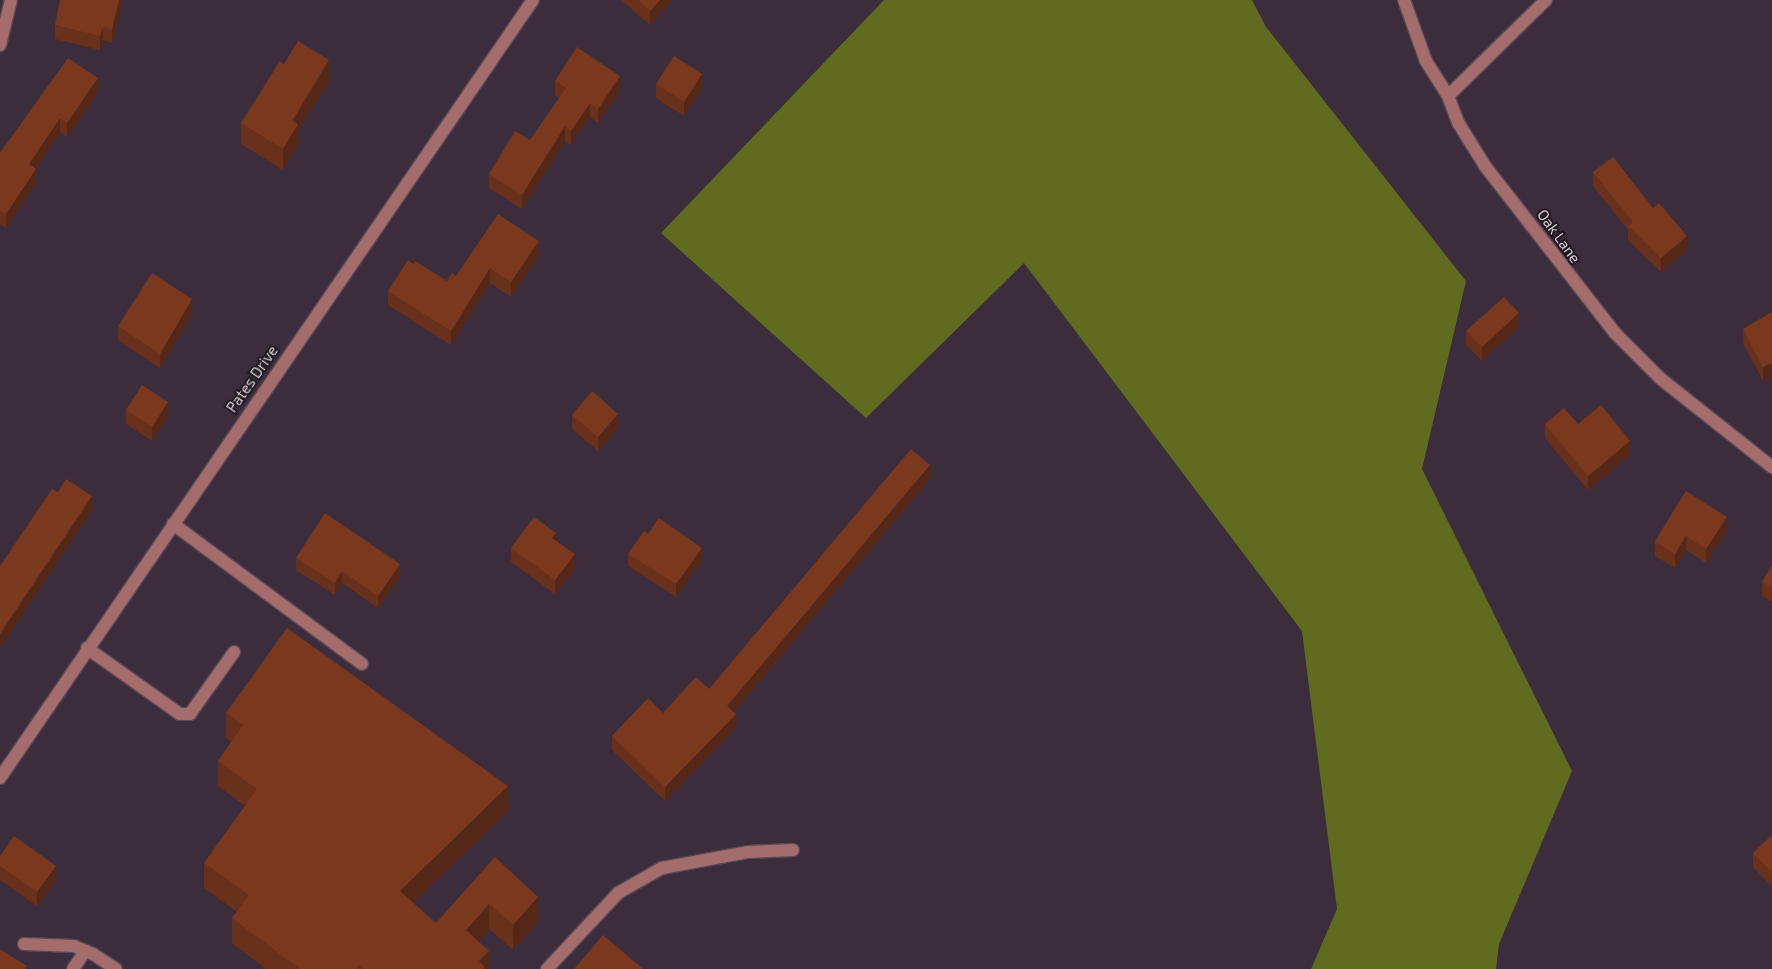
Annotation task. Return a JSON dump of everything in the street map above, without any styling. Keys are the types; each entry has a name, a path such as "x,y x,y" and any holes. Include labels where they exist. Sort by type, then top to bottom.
{"street":[{"path":"0,45 11,0"},
{"name":"Pates Drive","path":"0,778 87,648 533,0"},
{"name":"Oak Lane","path":"1404,0 1426,61 1448,96 1459,124 1485,166 1615,333 1661,379 1772,467"},
{"path":"1448,96 1546,0"},
{"path":"173,524 362,664"},
{"path":"87,648 180,714 190,714 234,652"},
{"path":"547,969 618,893 662,868 748,852 793,850"},
{"path":"24,944 52,943 85,951 116,969"},
{"path":"73,969 85,951"}],"green space":[{"path":"884,0 1252,0 1266,27 1466,281 1422,469 1572,771 1499,944 1496,969 1311,969 1337,909 1302,631 1024,263 866,418 661,233"}],"building":[{"path":"60,0 119,0 112,29 103,27 100,36 55,25"},
{"path":"638,0 660,0 650,11"},
{"path":"298,41 329,60 292,121 298,124 283,149 241,123 280,61 284,64"},
{"path":"577,47 620,76 598,109 590,103 571,131 565,126 522,195 489,174 515,131 530,140 566,88 555,81"},
{"path":"674,56 702,74 684,102 656,84"},
{"path":"68,58 98,78 67,123 60,118 29,164 36,169 6,214 0,210 0,153"},
{"path":"1613,157 1653,208 1659,203 1687,236 1661,258 1628,226 1633,222 1593,172"},
{"path":"498,214 539,241 511,282 490,268 451,331 388,291 408,260 413,264 415,261 447,281 452,273 456,276"},
{"path":"152,273 192,299 160,354 118,326"},
{"path":"1504,297 1519,313 1482,347 1466,331"},
{"path":"1772,312 1772,363 1763,367 1743,329"},
{"path":"142,385 168,402 152,427 126,410"},
{"path":"592,391 618,414 598,437 572,415"},
{"path":"1601,405 1630,441 1588,476 1545,424 1564,408 1578,424"},
{"path":"911,449 930,465 727,706 736,714 665,787 612,736 648,698 663,713 696,677 709,689"},
{"path":"66,479 92,496 0,634 0,566 52,489 58,492"},
{"path":"1686,491 1727,517 1706,549 1686,536 1675,554 1655,541"},
{"path":"325,513 400,564 378,596 342,571 335,583 296,558"},
{"path":"534,517 556,533 552,538 575,554 555,580 511,548"},
{"path":"659,518 702,548 676,584 628,554 644,531 648,534"},
{"path":"1772,565 1772,588 1762,582"},
{"path":"287,628 508,786 400,891 436,923 495,857 538,897 513,925 489,904 466,930 489,951 479,961 485,967 483,969 363,969 359,965 357,969 300,969 232,918 249,895 204,863 257,789 218,761 243,725 226,713"},
{"path":"1772,835 1772,873 1753,853"},
{"path":"14,836 56,866 37,892 0,866 0,856"},
{"path":"603,935 643,969 574,969"},
{"path":"0,949 27,966 25,969 0,969"}]}
